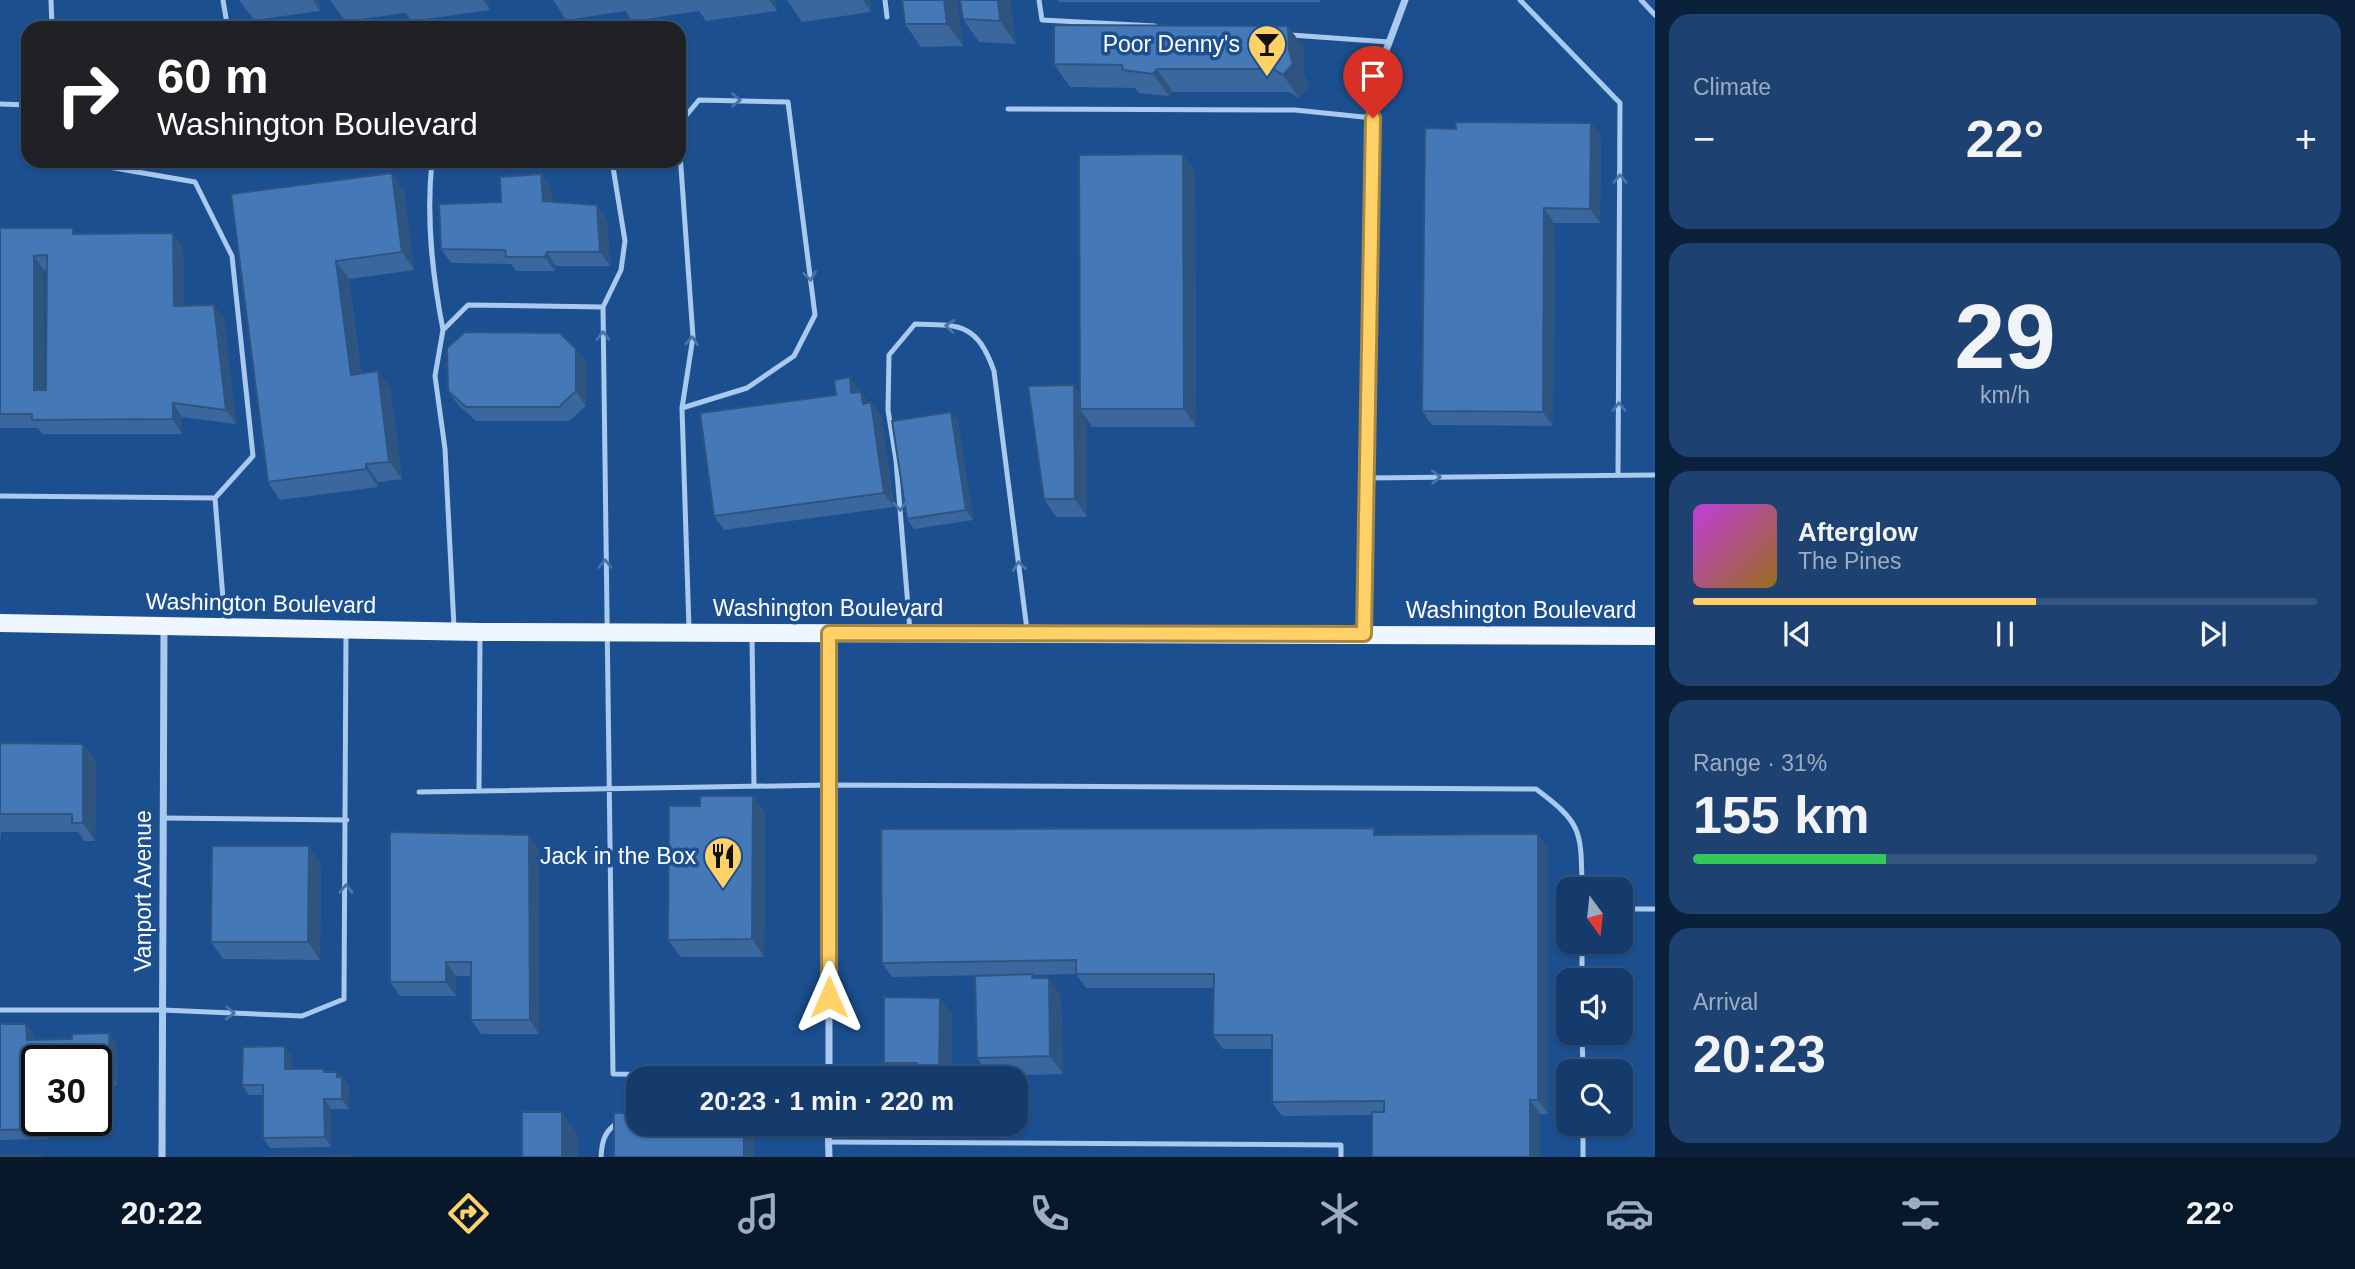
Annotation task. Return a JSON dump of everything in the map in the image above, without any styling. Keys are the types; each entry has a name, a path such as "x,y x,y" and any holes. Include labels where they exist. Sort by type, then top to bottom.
{"main road":[{"name":"Washington Boulevard","path":"0,623 480,632 1655,636"}],"street":[{"path":"1364,634 1375,80 1405,0"},
{"name":"Vanport Avenue","path":"162,1157 164,626"},
{"path":"829,633 829,1066"},
{"path":"829,1136 829,1157"}],"lane":[{"path":"51,0 52,21"},
{"path":"223,0 226,18"},
{"path":"885,0 887,18"},
{"path":"1039,0 1042,19 1158,26"},
{"path":"1520,0 1620,103 1618,475"},
{"path":"1641,0 1655,15"},
{"path":"1280,34 1389,42"},
{"path":"682,408 747,388 794,356 815,315 788,102 699,100 686,116"},
{"path":"0,104 21,105"},
{"path":"1008,109 1295,110 1373,118"},
{"path":"114,168 195,182 232,256 253,456 215,498 225,627"},
{"path":"431,168 428,205 434,285 443,330 435,376 445,449 454,631"},
{"path":"613,168 625,241 621,270 603,307 605,632 611,788 612,1074 626,1074"},
{"path":"681,168 693,337 682,408 689,632"},
{"path":"443,330 468,305 603,307"},
{"path":"910,634 888,396 889,355 915,324 960,325 985,346 994,371 1027,634"},
{"path":"1367,478 1655,475"},
{"path":"0,496 215,498"},
{"path":"0,1010 162,1010 302,1016 344,999 346,629"},
{"path":"479,791 480,632"},
{"path":"752,633 754,786"},
{"path":"419,792 829,785 1536,789 1568,813 1581,842 1581,877"},
{"path":"163,818 347,820"},
{"path":"1633,909 1655,909"},
{"path":"601,1157 602,1141 609,1129 624,1121"},
{"path":"1583,1136 1583,1157"},
{"path":"829,1142 1341,1145 1341,1157"}],"building":[{"path":"902,0 944,0 947,24 905,24"},
{"path":"960,0 998,0 1000,21 963,19"},
{"path":"1054,25 1288,26 1289,51 1293,64 1283,75 1273,69 1157,69 1153,74 1123,70 1122,65 1054,64"},
{"path":"1455,122 1591,123 1590,209 1544,208 1543,412 1422,411 1425,128 1456,129"},
{"path":"1183,154 1184,409 1080,409 1079,155"},
{"path":"392,173 402,252 336,261 351,375 378,371 389,462 366,464 366,469 268,482 231,194"},
{"path":"541,174 543,201 597,205 600,252 547,252 545,257 506,257 505,250 441,249 439,204 501,202 500,177"},
{"path":"0,228 73,228 73,234 173,233 174,306 214,305 226,410 173,403 173,419 32,420 32,414 0,414","holes":["47,255 46,390 34,390 34,256"]},
{"path":"465,332 560,333 576,349 576,391 559,407 466,407 448,391 447,348"},
{"path":"850,377 851,393 861,392 863,404 871,402 884,493 714,516 700,413 836,395 834,380"},
{"path":"1074,385 1075,499 1044,499 1028,386"},
{"path":"951,412 966,510 907,519 892,421"},
{"path":"0,743 83,744 83,823 72,823 72,814 0,814"},
{"name":"Jack in the Box","path":"700,796 753,796 752,939 668,940 669,806 700,806"},
{"path":"1374,828 1374,835 1538,834 1538,1100 1530,1100 1530,1157 1372,1157 1372,1112 1384,1112 1384,1101 1272,1102 1272,1035 1213,1035 1214,974 1076,974 1076,960 882,963 881,829"},
{"path":"390,832 529,835 530,1020 471,1020 471,962 446,962 446,982 390,982"},
{"path":"212,846 309,846 308,942 211,942"},
{"path":"1033,974 1032,978 1049,978 1050,1056 977,1058 975,976"},
{"path":"884,997 940,998 939,1066 884,1063"},
{"path":"0,1024 26,1024 27,1040 72,1039 72,1034 109,1033 109,1045 21,1045 21,1130 0,1130"},
{"path":"285,1046 285,1069 324,1069 324,1072 337,1072 337,1077 342,1077 342,1099 324,1099 325,1137 263,1138 263,1085 242,1085 243,1047"},
{"path":"522,1112 562,1112 562,1157 522,1157"},
{"path":"614,1113 626,1113 626,1136 744,1136 744,1157 614,1157"},
{"path":"41,1155 41,1157 0,1157"},
{"path":"352,1155 352,1157 263,1156"}],"place":[{"name":"Poor Denny's","path":"1267,78"},
{"name":"Jack in the Box","path":"723,890"}],"route":[{"path":"829,997 829,633 1364,634 1373,118"}]}
